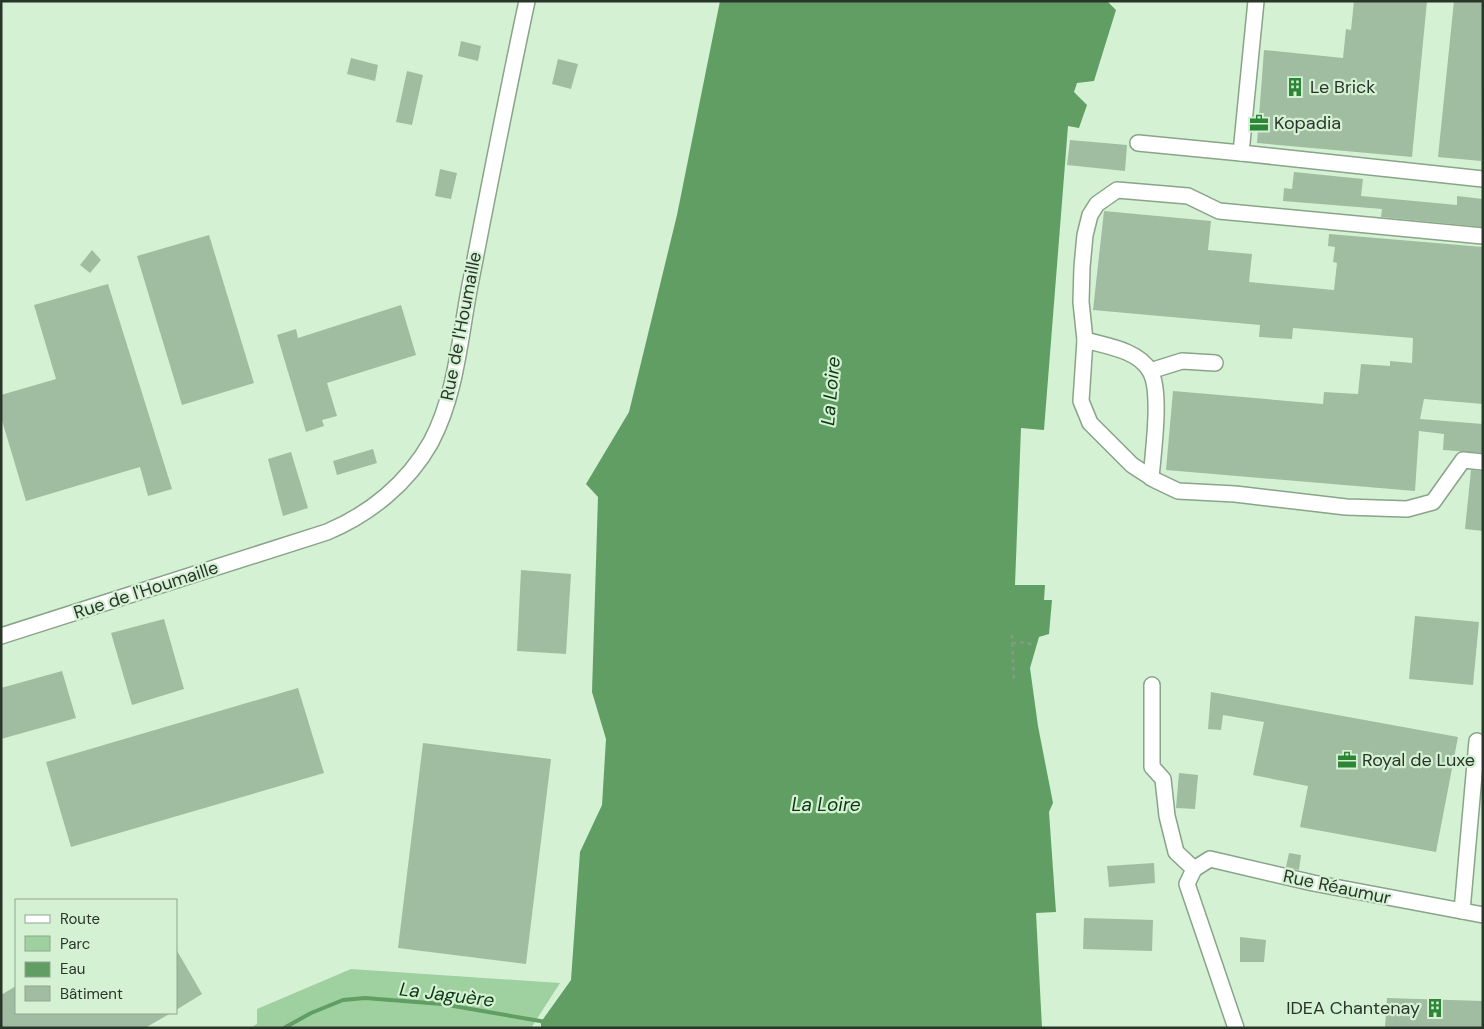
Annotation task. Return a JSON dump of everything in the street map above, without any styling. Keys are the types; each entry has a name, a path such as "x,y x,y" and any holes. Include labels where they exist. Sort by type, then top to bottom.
{"street":[{"name":"Rue de l'Houmaille","path":"1,636 327,532 368,510 407,475 421,457 438,427 453,381 504,107 528,1"},
{"path":"1241,153 1256,1"},
{"path":"1138,143 1483,179"},
{"path":"1483,236 1219,211 1188,196 1116,190 1096,204 1090,216 1085,235 1081,302 1085,340 1081,401 1090,423 1132,465 1151,478 1178,491 1235,494 1346,507 1407,509 1434,502 1463,460 1483,462"},
{"path":"1085,340 1119,349 1137,358 1150,371 1156,394 1151,478"},
{"path":"1150,371 1182,361 1215,363"},
{"path":"1152,685 1152,767 1163,779 1167,816 1176,852 1194,869 1187,884 1236,1028"},
{"path":"1462,911 1477,741"},
{"name":"Rue Réaumur","path":"1194,869 1210,859 1313,882 1483,915"}],"path":[{"path":"1012,635 1014,681"},
{"path":"1012,643 1026,642 1035,646"}],"green space":[{"path":"351,969 560,983 531,1028 250,1028 257,1024 257,1009"}],"water":[{"name":"La Loire","path":"720,1 1107,1 1116,10 1094,81 1077,83 1074,92 1087,105 1079,128 1068,126 1044,430 1021,428 1015,585 1045,585 1044,600 1052,600 1049,634 1039,637 1030,668 1038,726 1053,803 1049,812 1056,912 1036,913 1042,1028 541,1028 541,1022 571,980 580,852 602,805 606,739 592,692 598,497 586,484 629,412 677,215"}],"building":[{"path":"1354,1 1427,1 1412,157 1257,143 1264,50 1343,58 1346,29 1351,30"},
{"path":"1454,1 1483,1 1481,161 1438,157"},
{"path":"461,41 481,46 478,61 458,56"},
{"path":"351,58 378,65 375,81 347,74"},
{"path":"558,59 578,64 571,89 552,84"},
{"path":"407,71 423,75 412,125 396,122"},
{"path":"1070,140 1127,145 1125,171 1067,165"},
{"path":"440,169 457,173 451,199 435,196"},
{"path":"1294,172 1363,179 1361,196 1457,205 1457,196 1483,199 1483,227 1381,217 1382,209 1283,201 1284,188 1292,189"},
{"path":"1104,211 1211,221 1208,250 1252,254 1249,282 1334,290 1337,263 1333,262 1335,247 1328,246 1329,234 1483,247 1483,404 1424,399 1420,419 1483,424 1483,453 1443,450 1444,434 1419,431 1415,491 1166,470 1173,391 1323,404 1324,392 1358,394 1361,364 1390,366 1390,361 1412,363 1413,338 1293,328 1292,339 1259,337 1260,325 1093,310"},
{"path":"209,235 254,383 182,405 137,256"},
{"path":"92,250 101,260 90,273 80,265"},
{"path":"108,284 172,489 148,496 140,467 26,501 1,417 1,395 56,379 34,305"},
{"path":"401,305 416,355 327,383 337,416 322,420 324,426 306,432 277,335 296,329 298,338"},
{"path":"373,449 377,463 337,475 333,461"},
{"path":"291,452 308,508 283,516 268,459"},
{"path":"1471,470 1483,471 1483,531 1465,529"},
{"path":"521,570 571,574 566,654 517,651"},
{"path":"1415,616 1479,622 1473,685 1409,679"},
{"path":"164,619 184,689 132,705 111,633"},
{"path":"62,671 76,718 1,739 1,688"},
{"path":"298,688 324,773 71,847 46,762"},
{"path":"1211,692 1458,737 1436,852 1300,827 1308,786 1253,775 1264,722 1223,715 1221,730 1208,729"},
{"path":"423,743 551,759 526,964 398,948"},
{"path":"1179,773 1198,775 1195,809 1176,808"},
{"path":"1289,853 1301,855 1299,870 1286,867"},
{"path":"1154,863 1155,883 1109,887 1107,866"},
{"path":"1084,918 1153,920 1152,951 1083,949"},
{"path":"1240,937 1266,940 1264,962 1240,962"},
{"path":"178,952 202,994 178,1009"},
{"path":"15,987 15,1014 169,1014 145,1028 1,1028 1,995"},
{"name":"IDEA Chantenay","path":"1387,998 1483,1001 1482,1028 1385,1028"}],"waterway":[{"name":"La Jaguère","path":"284,1028 311,1013 343,1000 365,998 442,1004 546,1022"}],"place":[{"name":"Le Brick","path":"1295,87"},
{"name":"Kopadia","path":"1259,123"},
{"name":"Royal de Luxe","path":"1347,760"},
{"name":"IDEA Chantenay","path":"1435,1008"}]}
